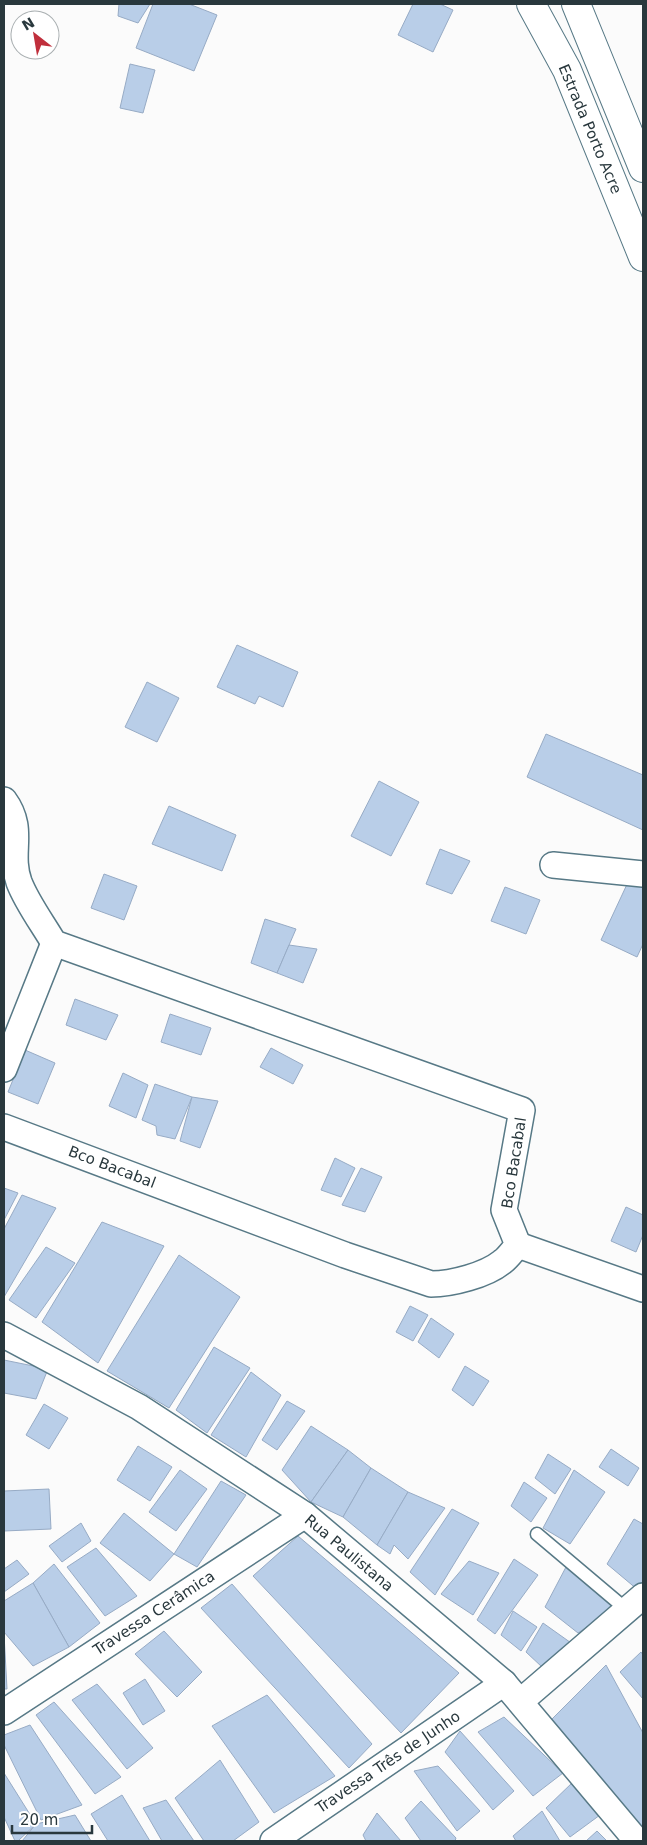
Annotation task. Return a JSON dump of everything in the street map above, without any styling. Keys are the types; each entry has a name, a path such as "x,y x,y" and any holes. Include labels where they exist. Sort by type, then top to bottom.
{"main road":[{"name":"Estrada Porto Acre","path":"531,4 568,70 643,257"},
{"path":"576,4 643,168"}],"street":[{"path":"4,800 13,812 16,824 15,858 19,882 54,943 4,1069"},
{"path":"553,865 643,874"},
{"name":"Bco Bacabal","path":"4,1127 345,1255 431,1284 445,1284 474,1276 502,1263 518,1245 504,1210 522,1110 54,943"},
{"path":"518,1245 643,1289"},
{"name":"Rua Paulistana","path":"4,1335 139,1406 305,1515 504,1683 521,1700 637,1841"},
{"name":"Travessa Cerâmica","path":"4,1712 305,1515"},
{"path":"521,1700 635,1603"},
{"name":"Travessa Três de Junho","path":"273,1841 504,1683"}],"lane":[{"path":"537,1534 635,1603"}],"building":[{"path":"119,4 150,4 138,23 118,16"},
{"path":"153,4 189,4 217,15 194,71 136,48"},
{"path":"413,4 440,4 453,10 433,52 398,35"},
{"path":"130,64 155,70 143,113 120,108"},
{"path":"237,645 298,672 283,707 259,696 255,704 217,687"},
{"path":"147,682 179,698 157,742 125,727"},
{"path":"546,734 643,775 643,830 527,777"},
{"path":"379,781 419,802 391,856 351,836"},
{"path":"169,806 236,835 222,871 152,844"},
{"path":"440,849 470,861 452,894 426,884"},
{"path":"104,874 137,886 124,920 91,908"},
{"path":"629,880 643,883 643,944 637,957 601,940"},
{"path":"505,887 540,900 526,934 491,921"},
{"path":"265,919 296,929 277,973 251,963"},
{"path":"289,945 317,949 303,983 277,973"},
{"path":"75,999 118,1015 106,1040 66,1025"},
{"path":"170,1014 211,1028 201,1055 161,1042"},
{"path":"271,1048 303,1065 293,1084 260,1067"},
{"path":"25,1050 55,1063 38,1104 8,1092"},
{"path":"123,1073 148,1085 136,1118 109,1106"},
{"path":"155,1084 192,1097 175,1139 157,1135 156,1126 142,1120"},
{"path":"192,1097 218,1101 200,1148 180,1141"},
{"path":"335,1158 355,1168 341,1197 321,1190"},
{"path":"361,1168 382,1177 365,1212 342,1205"},
{"path":"4,1188 18,1193 4,1220"},
{"path":"22,1195 56,1208 4,1297 4,1229"},
{"path":"626,1207 643,1215 643,1235 636,1252 611,1241"},
{"path":"102,1222 164,1246 98,1363 42,1322"},
{"path":"46,1247 75,1263 36,1318 9,1300"},
{"path":"179,1255 240,1297 169,1408 107,1371"},
{"path":"410,1306 428,1315 413,1341 396,1332"},
{"path":"431,1318 454,1334 439,1358 418,1342"},
{"path":"214,1347 250,1368 207,1433 176,1410"},
{"path":"4,1360 48,1369 36,1399 4,1393"},
{"path":"465,1366 489,1381 473,1406 452,1390"},
{"path":"251,1372 281,1395 246,1457 211,1435"},
{"path":"287,1401 305,1411 277,1450 262,1440"},
{"path":"44,1404 68,1418 49,1449 26,1435"},
{"path":"311,1426 348,1450 311,1502 282,1470"},
{"path":"138,1446 172,1467 150,1501 117,1480"},
{"path":"611,1449 639,1468 628,1486 599,1467"},
{"path":"348,1450 371,1468 343,1517 311,1502"},
{"path":"548,1454 571,1469 555,1494 535,1478"},
{"path":"371,1468 408,1492 377,1545 343,1517"},
{"path":"180,1470 207,1489 176,1531 149,1512"},
{"path":"574,1470 605,1492 570,1544 543,1528"},
{"path":"221,1481 246,1495 197,1567 174,1554"},
{"path":"524,1482 547,1498 531,1522 511,1506"},
{"path":"49,1489 51,1529 4,1531 4,1491"},
{"path":"408,1492 445,1508 408,1559 394,1545 390,1554 377,1545"},
{"path":"452,1509 479,1523 435,1595 410,1572"},
{"path":"124,1513 174,1554 150,1581 100,1543"},
{"path":"634,1519 643,1524 643,1586 638,1590 607,1564"},
{"path":"81,1523 91,1541 62,1562 49,1546"},
{"path":"298,1536 459,1673 401,1733 253,1576"},
{"path":"96,1548 137,1596 105,1616 67,1567"},
{"path":"514,1559 538,1575 495,1634 477,1620"},
{"path":"17,1560 29,1574 4,1592 4,1569"},
{"path":"469,1561 499,1573 473,1615 441,1594"},
{"path":"54,1564 100,1623 69,1647 33,1583"},
{"path":"566,1567 615,1608 578,1633 545,1607"},
{"path":"33,1583 69,1647 33,1666 4,1632 4,1601"},
{"path":"232,1584 372,1744 349,1768 201,1608"},
{"path":"513,1611 537,1627 521,1651 501,1635"},
{"path":"543,1623 574,1645 542,1667 526,1652"},
{"path":"164,1631 202,1672 177,1697 135,1654"},
{"path":"4,1634 7,1689 4,1689"},
{"path":"641,1652 643,1655 643,1699 620,1672"},
{"path":"606,1665 643,1733 643,1837 549,1722"},
{"path":"145,1679 165,1711 143,1725 123,1693"},
{"path":"97,1684 153,1748 127,1769 72,1700"},
{"path":"267,1695 335,1776 274,1813 212,1726"},
{"path":"54,1702 121,1777 95,1794 36,1715"},
{"path":"504,1717 563,1773 533,1796 478,1732"},
{"path":"30,1725 82,1805 41,1820 4,1745 4,1735"},
{"path":"460,1731 514,1791 493,1810 445,1752"},
{"path":"220,1760 259,1822 233,1841 204,1841 175,1798"},
{"path":"438,1766 480,1811 457,1831 414,1771"},
{"path":"4,1773 36,1824 18,1841 15,1841 4,1817"},
{"path":"573,1782 600,1815 570,1837 546,1808"},
{"path":"122,1795 150,1841 108,1841 91,1814"},
{"path":"166,1800 194,1841 162,1841 143,1808"},
{"path":"421,1801 456,1838 455,1841 421,1841 405,1818"},
{"path":"542,1811 560,1841 516,1841 513,1836"},
{"path":"377,1813 401,1841 366,1841 363,1835"},
{"path":"75,1815 91,1841 22,1841 36,1824"},
{"path":"597,1831 607,1841 586,1841"}]}
